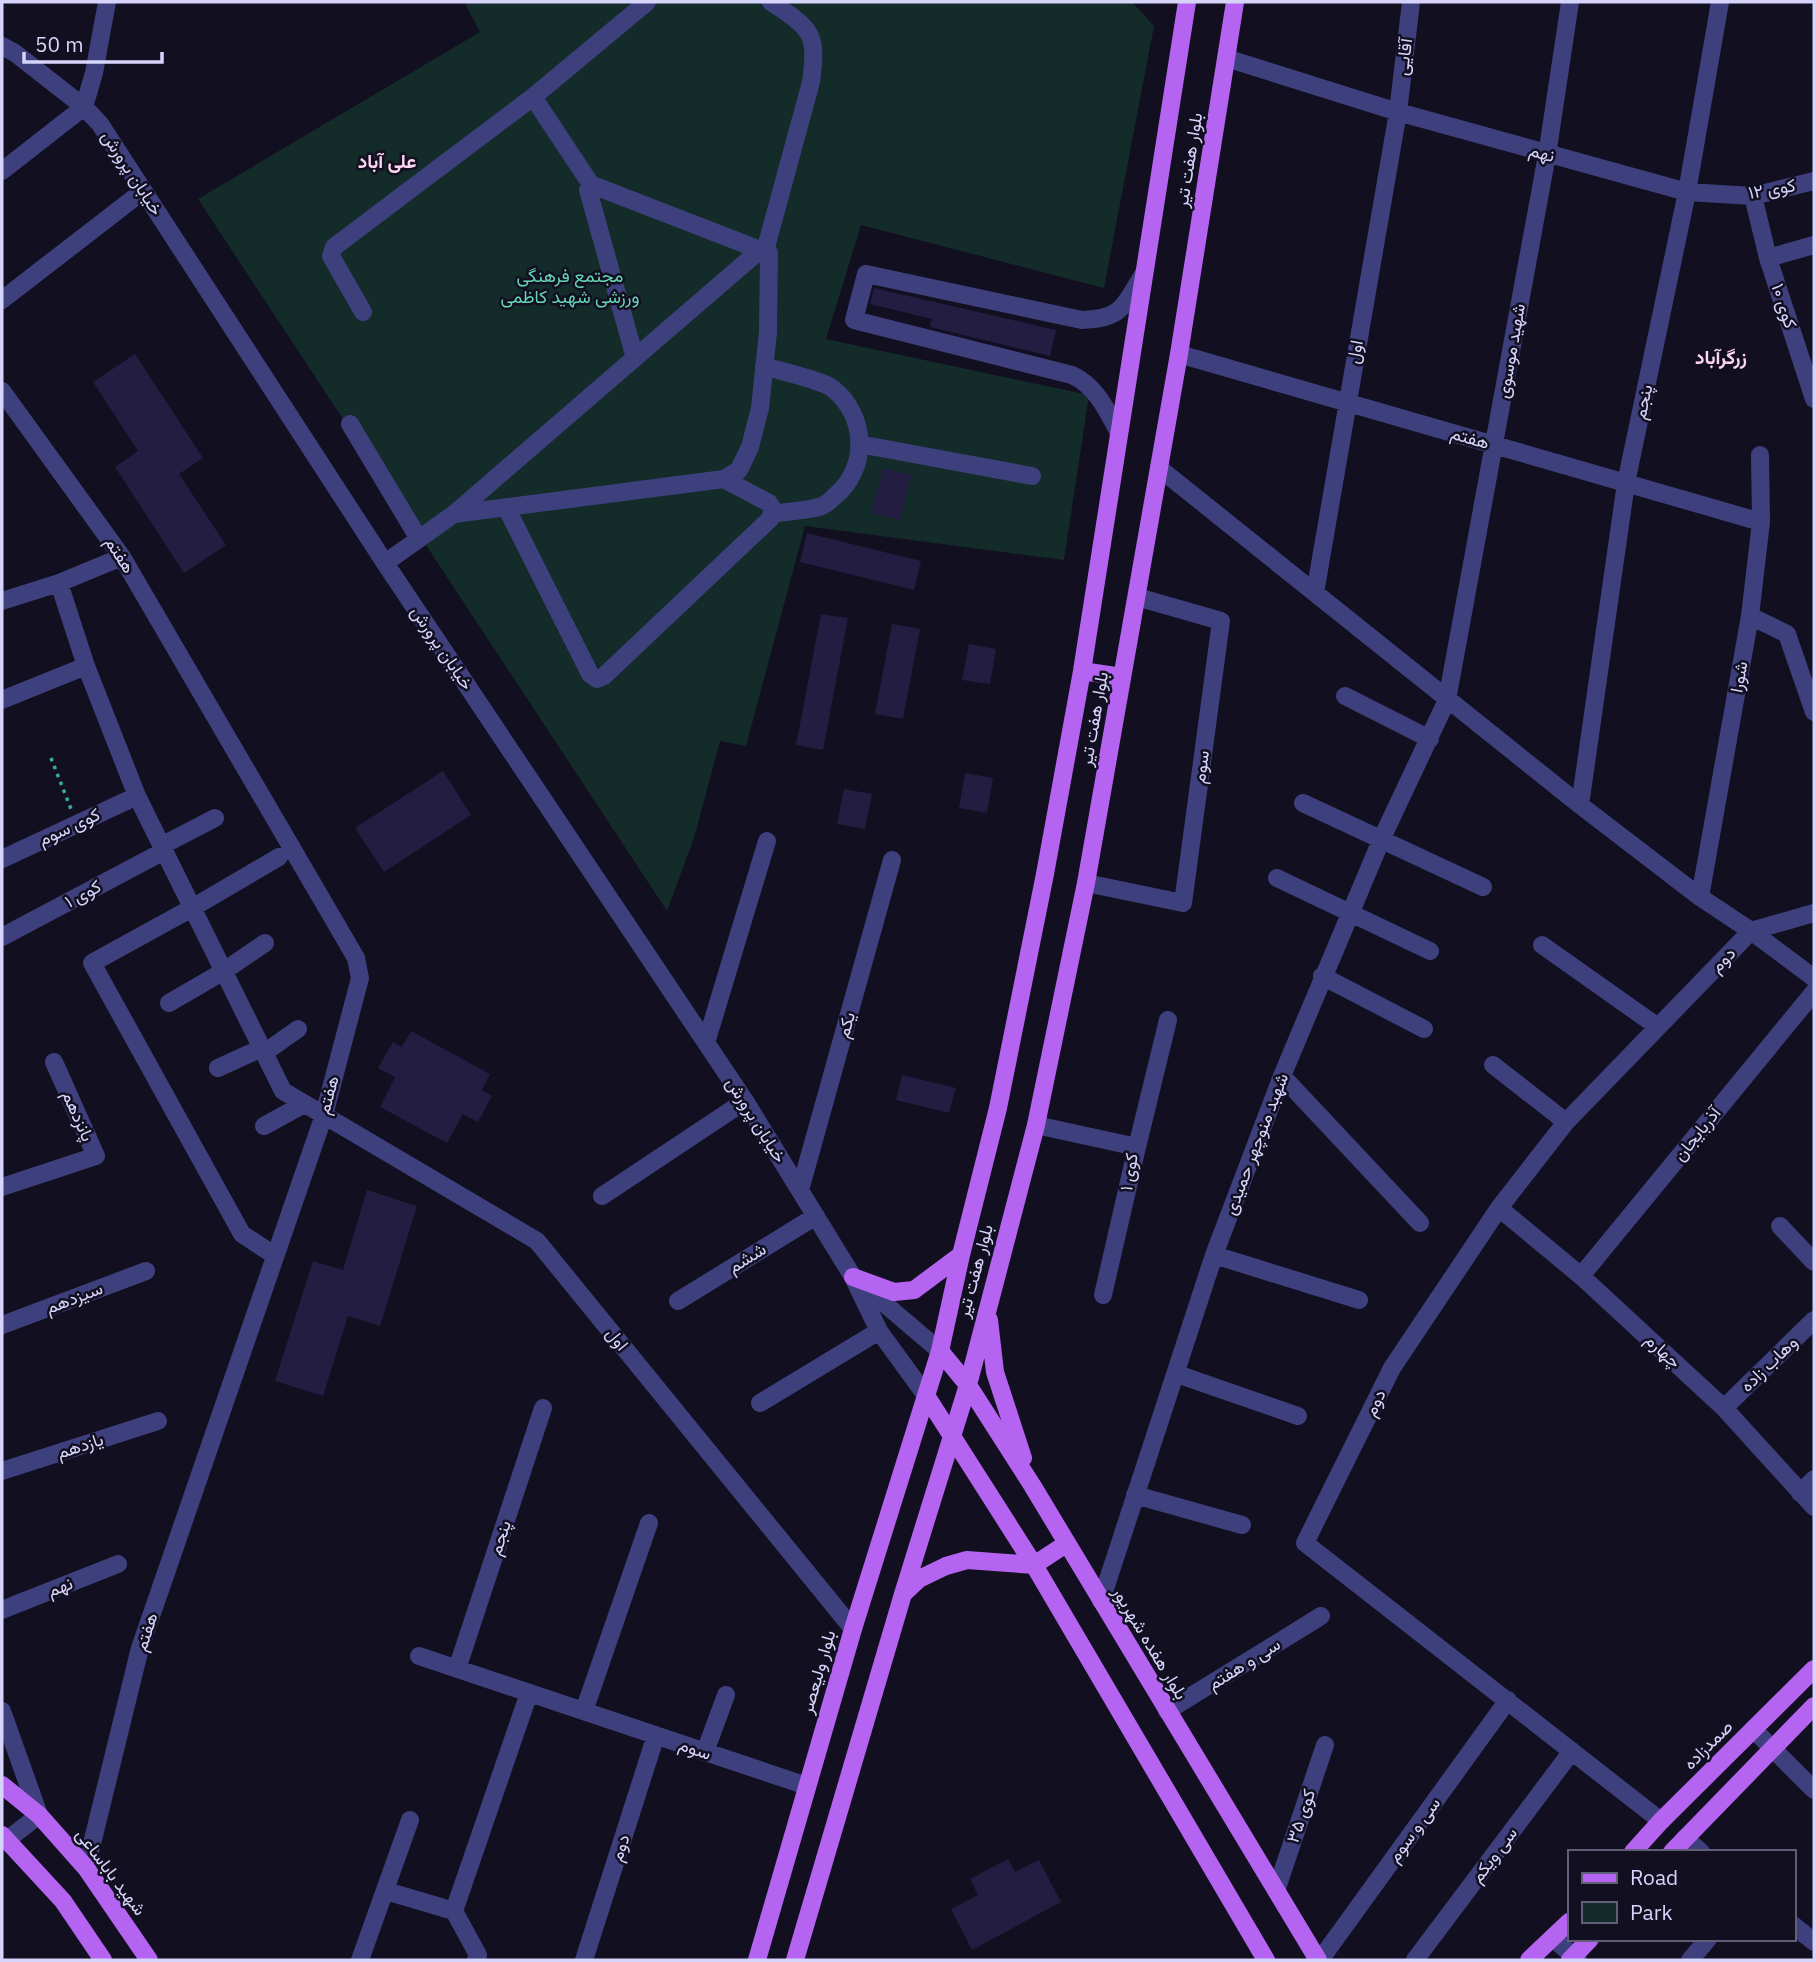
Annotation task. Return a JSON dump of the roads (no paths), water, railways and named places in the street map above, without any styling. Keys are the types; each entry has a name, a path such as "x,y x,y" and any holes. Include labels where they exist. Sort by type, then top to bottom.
{"main road":[{"name":"بلوار هفت تیر","path":"927,1397 998,1108 1045,874 1082,671 1186,2"},
{"name":"بلوار هفت تیر","path":"951,1434 968,1385 1036,1125 1086,883 1179,354 1235,2"},
{"path":"1082,671 1122,677"},
{"path":"853,1277 894,1292 914,1290 961,1255"},
{"path":"987,1306 995,1372 1032,1485"},
{"name":"بلوار هفده شهریور","path":"940,1351 968,1385 1032,1485 1319,1960"},
{"path":"927,1397 1034,1565 1266,1960"},
{"name":"بلوار ولیعصر","path":"757,1960 853,1629 927,1397"},
{"path":"794,1960 951,1434"},
{"path":"903,1594 919,1579 946,1566 967,1560 1034,1565 1066,1544"},
{"name":"صمدزاده","path":"1635,1850 1814,1669"},
{"path":"1661,1821 1679,1845 1814,1706"},
{"name":"شهید باباساعی","path":"2,1785 38,1815 86,1868 149,1960"},
{"path":"5,1837 63,1901 103,1960"},
{"path":"1529,1960 1568,1923"},
{"path":"1574,1959 1588,1941"}],"street":[{"path":"2,171 83,107 94,74 107,2"},
{"path":"363,312 331,256 334,247 533,97 647,2"},
{"path":"385,564 454,514 763,251 811,82 815,56 813,41 806,27 771,2"},
{"name":"آقایی","path":"1398,112 1411,2"},
{"name":"شهید موسوی","path":"1447,700 1547,155 1570,2"},
{"name":"پنجم","path":"1580,805 1626,483 1687,192 1720,2"},
{"name":"خیابان پرورش","path":"2,46 15,53 83,107 100,124 385,564 745,1101 853,1277 879,1331 927,1397"},
{"name":"نهم","path":"1227,58 1398,112 1687,192"},
{"path":"454,514 724,479 739,470 750,447 760,408 768,332 769,253 592,186 533,97"},
{"name":"اول","path":"1315,593 1398,112"},
{"name":"کوی ۱۲","path":"1687,192 1753,196 1814,181"},
{"path":"592,186 588,190 635,358"},
{"path":"2,300 143,191"},
{"name":"کوی ۱۰","path":"1753,196 1768,258 1814,399"},
{"path":"1768,258 1814,245"},
{"path":"1119,433 1102,400 1082,379 854,320 866,274 1082,320 1100,320 1118,313 1145,273"},
{"name":"هفتم","path":"1179,354 1761,522"},
{"path":"506,507 590,674 597,679 604,676 773,514 823,506 843,489 855,473 860,454 859,428 851,408 831,386 764,366"},
{"name":"هفتم","path":"2,391 122,557 356,958 360,978 324,1115 140,1648 86,1868"},
{"path":"350,424 419,539"},
{"path":"859,444 1032,476"},
{"name":"شورا","path":"1700,897 1750,616 1761,522 1759,455"},
{"path":"1159,468 1580,805 1700,897 1814,978"},
{"path":"724,479 769,503 773,514"},
{"path":"2,601 60,583 122,557"},
{"name":"اول","path":"60,583 86,666 137,796 283,1091 537,1241 853,1629"},
{"name":"سوم","path":"1086,883 1183,903 1221,621 1137,597"},
{"path":"1750,616 1787,634 1814,712"},
{"path":"2,700 86,666"},
{"path":"1345,696 1430,739"},
{"name":"شهبد منوچهر حمیدی","path":"1101,1601 1214,1255 1282,1076 1349,913 1447,700"},
{"name":"کوی سوم","path":"2,859 137,796"},
{"path":"1303,803 1483,887"},
{"name":"کوی ۱","path":"2,937 215,818"},
{"path":"706,1043 767,841"},
{"path":"274,1255 242,1234 92,963 278,857"},
{"name":"یکم","path":"800,1189 892,860"},
{"path":"1277,878 1430,951"},
{"path":"1751,931 1814,913"},
{"name":"دوم","path":"1661,1821 1305,1543 1392,1368 1499,1208 1566,1122 1751,931"},
{"path":"169,1003 265,943"},
{"path":"1542,945 1658,1027"},
{"path":"1322,976 1424,1029"},
{"name":"آذربایجان","path":"1581,1276 1814,992"},
{"path":"1137,1147 1168,1020"},
{"path":"218,1068 263,1050 298,1029"},
{"name":"پانزدهم","path":"2,1187 96,1156 54,1062"},
{"path":"1493,1065 1566,1122"},
{"path":"1282,1076 1420,1223"},
{"path":"602,1196 745,1101"},
{"path":"264,1126 304,1104"},
{"name":"کوی ۱","path":"1036,1125 1137,1147 1103,1295"},
{"name":"چهارم","path":"1499,1208 1581,1276 1724,1408 1814,1507"},
{"name":"ششم","path":"678,1301 816,1216"},
{"path":"1780,1226 1814,1262"},
{"path":"1214,1255 1359,1300"},
{"name":"سیزدهم","path":"2,1325 146,1271"},
{"name":"خیابان پرورش","path":"853,1277 940,1351"},
{"name":"وهاب زاده","path":"1724,1408 1814,1320"},
{"path":"760,1404 879,1331"},
{"path":"1177,1374 1298,1416"},
{"name":"پنجم","path":"457,1669 543,1408"},
{"name":"یازدهم","path":"2,1471 158,1420"},
{"path":"1800,1493 1814,1479"},
{"path":"1135,1495 1242,1525"},
{"path":"584,1712 649,1523"},
{"name":"نهم","path":"2,1610 118,1564"},
{"name":"سی و هفتم","path":"1167,1711 1321,1616"},
{"name":"سوم","path":"419,1656 807,1786"},
{"path":"454,1911 529,1693"},
{"path":"705,1752 726,1695"},
{"name":"سی و سوم","path":"1319,1960 1508,1700"},
{"path":"2,1711 38,1815 5,1837"},
{"path":"1754,1729 1814,1790"},
{"name":"دوم","path":"584,1960 656,1735"},
{"name":"کوی ۳۵","path":"1277,1888 1325,1745"},
{"name":"سی ویکم","path":"1415,1960 1572,1751"},
{"path":"360,1960 410,1820"},
{"path":"386,1891 454,1911 478,1955 476,1960"},
{"path":"1795,1927 1814,1942"},
{"path":"1554,1939 1574,1959"},
{"path":"1690,1960 1706,1941"}],"district":[{"name":"علی آباد","path":"387,161"},
{"name":"زرگرآباد","path":"1721,357"}],"park label":[{"name":"مجتمع فرهنگی ورزشی شهید کاظمی","path":"570,286"}]}
